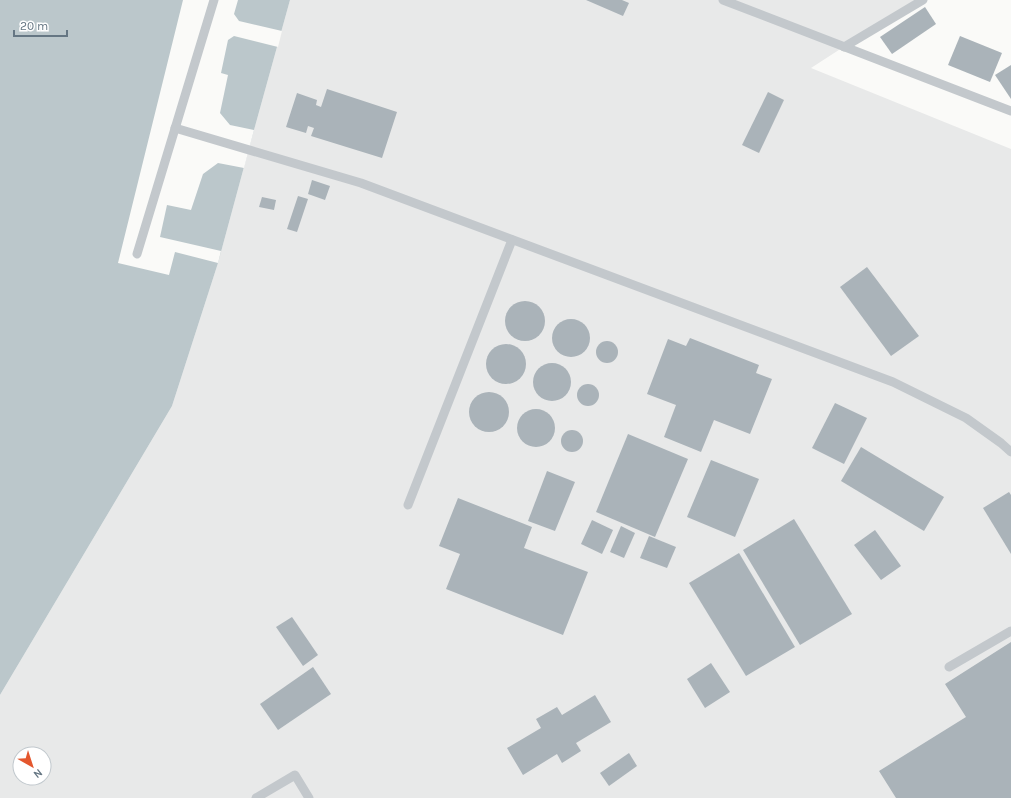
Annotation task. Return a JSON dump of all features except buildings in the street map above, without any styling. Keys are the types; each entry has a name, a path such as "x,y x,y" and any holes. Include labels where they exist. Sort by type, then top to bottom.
{"lane":[{"path":"137,254 214,0"},
{"path":"723,0 1011,111"},
{"path":"844,47 923,0"},
{"path":"175,128 361,183 893,382 966,418 1011,452"},
{"path":"408,506 512,240"},
{"path":"949,667 1011,631"},
{"path":"256,798 295,775 309,798"}],"shaded area":[{"path":"0,0 290,0 218,263 172,406 0,695"},
{"path":"290,0 916,0 811,68 1011,149 1011,798 0,798 0,695 172,406 218,263"}],"pier":[{"path":"183,0 238,0 234,14 239,21 282,31 278,47 234,36 228,40 221,73 228,75 220,113 230,125 254,130 244,168 218,163 203,174 191,210 167,205 160,237 221,251 218,263 175,252 169,275 118,263"}]}
